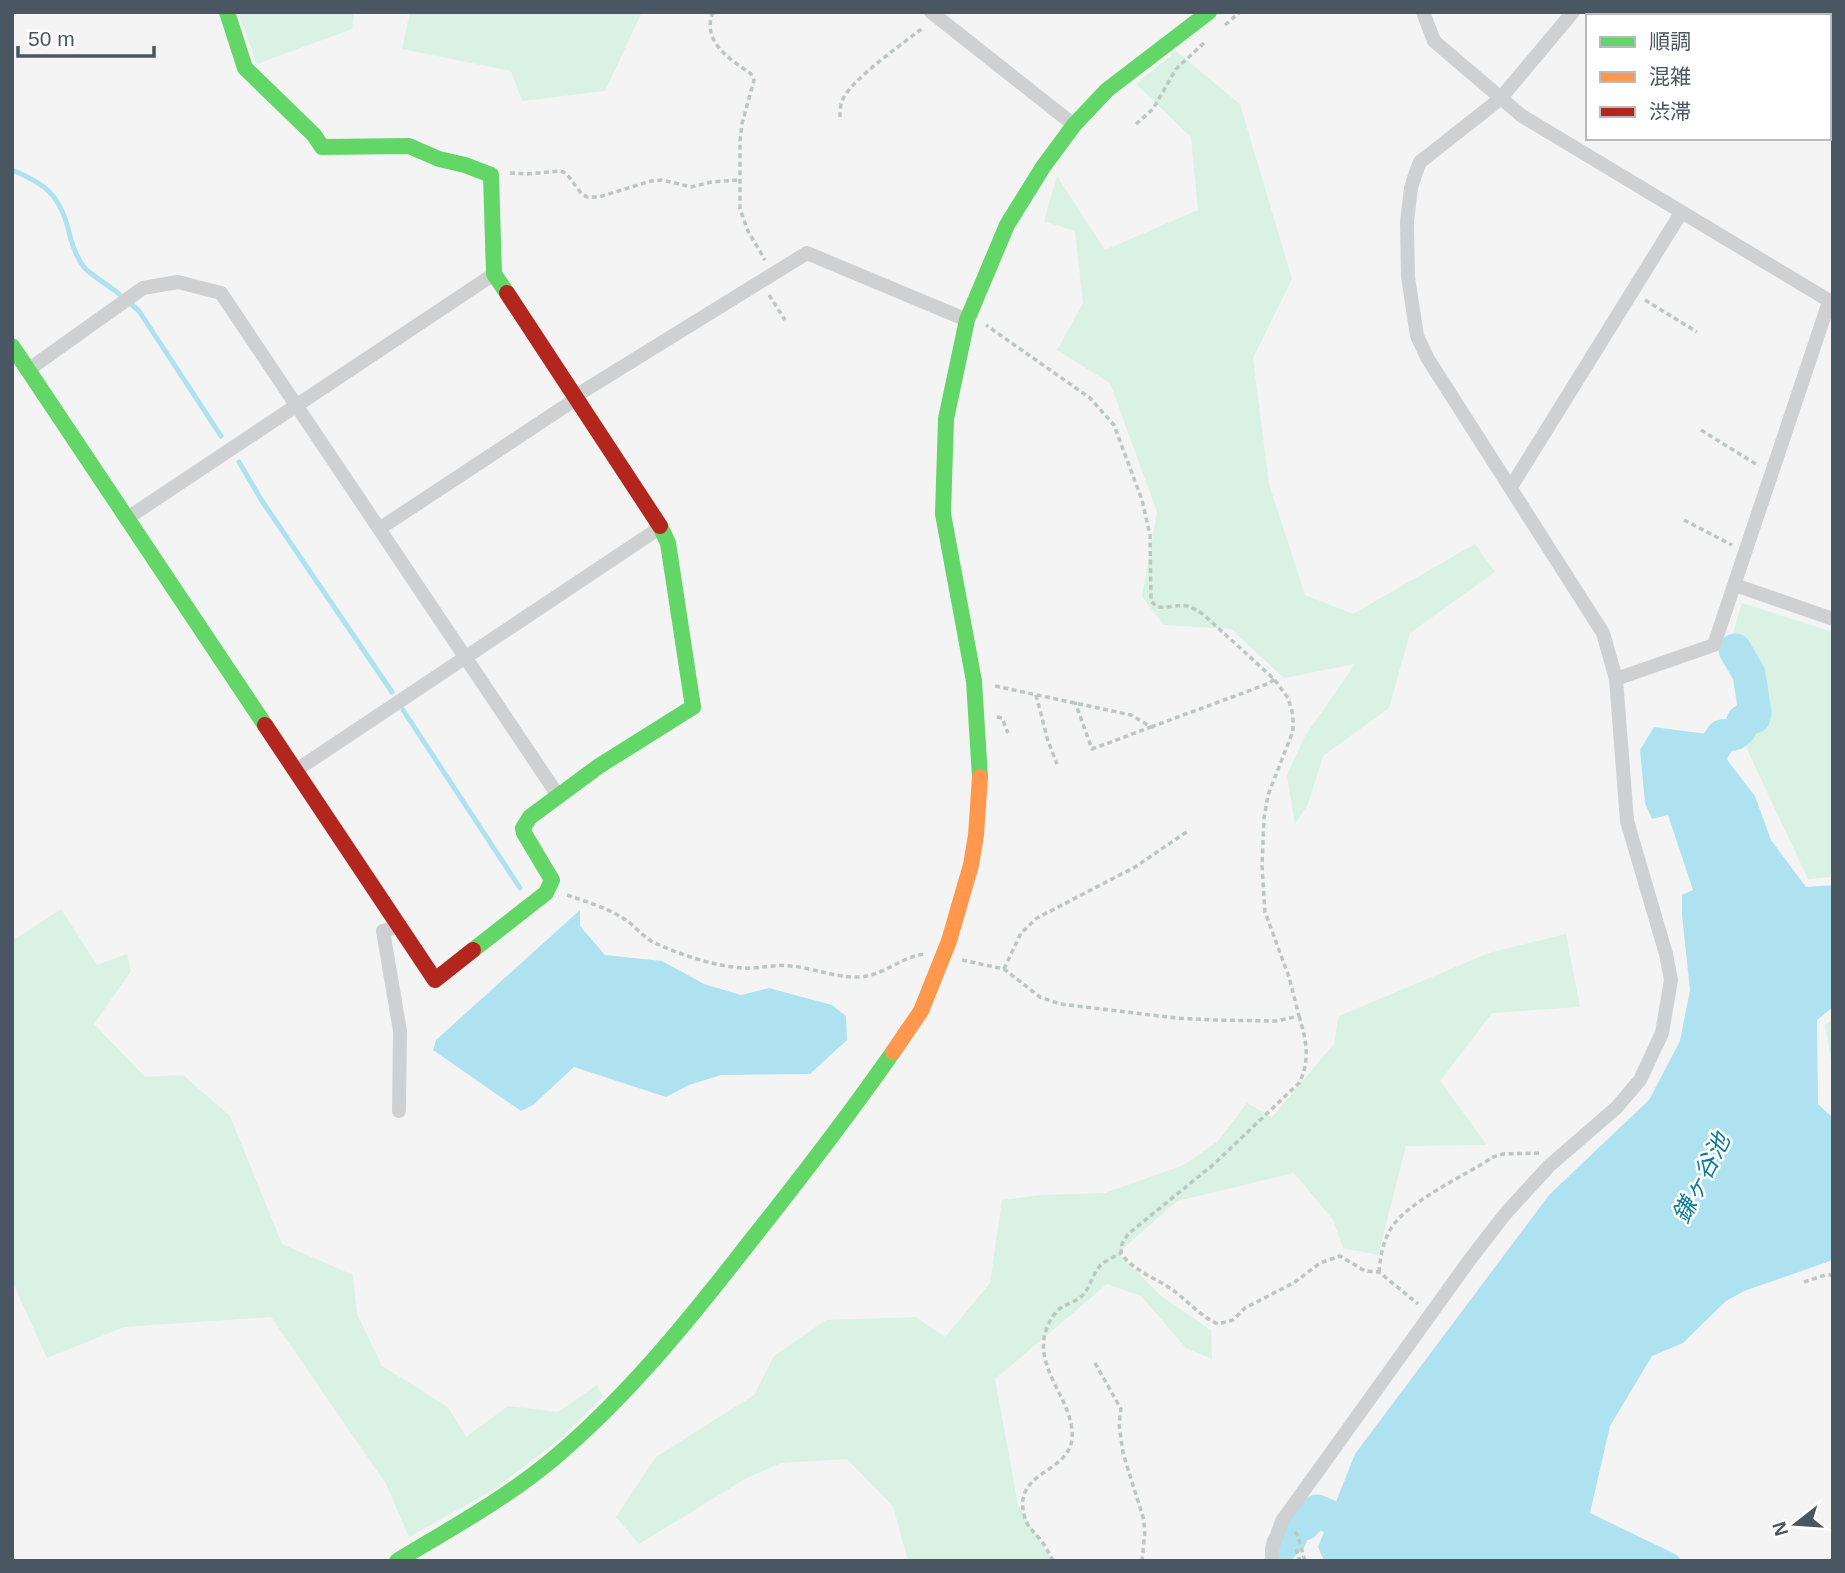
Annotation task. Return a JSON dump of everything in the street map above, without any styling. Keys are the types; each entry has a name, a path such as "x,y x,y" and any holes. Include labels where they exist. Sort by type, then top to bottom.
{"street":[{"path":"12,346 397,927 435,980 546,893 552,880 525,836 523,827 530,816 557,794 693,707 668,543 661,527 494,274 491,175 409,146 322,147 314,135 246,68 228,12"},
{"path":"397,1561 487,1507 551,1461 604,1414 683,1328 842,1125 921,1010 943,956 971,865 981,769 974,681 943,514 946,419 968,318 1007,225 1043,167 1074,125 1107,90 1209,12"},
{"path":"1423,12 1434,41 1522,116 1831,302 1714,645 1616,679"},
{"path":"1272,1561 1272,1549 1283,1521 1471,1258 1506,1213 1561,1156 1616,1108 1640,1080 1662,1033 1668,1005 1671,980 1666,954 1627,821 1616,679 1603,633 1428,359 1417,336 1408,277 1407,222 1411,188 1420,162 1500,99 1573,12"},
{"path":"932,14 1074,125"},
{"path":"1511,487 1681,213"},
{"path":"379,528 576,399 582,392 807,253 968,318"},
{"path":"126,519 494,274"},
{"path":"28,370 144,288 178,282 220,293 557,794"},
{"path":"295,771 661,527"},
{"path":"1735,585 1833,619"},
{"path":"397,927 383,931 400,1031 399,1111"}],"path":[{"path":"713,12 709,28 713,40 726,55 751,74 754,80 742,124 739,180 743,219 785,320"},
{"path":"1217,32 1240,12"},
{"path":"840,117 842,100 846,93 927,24 932,14"},
{"path":"1136,124 1153,109 1176,69 1207,41"},
{"path":"491,175 503,172 527,174 560,171 573,180 587,197 599,197 651,181 662,180 691,187 739,180"},
{"path":"1632,292 1697,332"},
{"path":"968,318 981,322 1090,398 1114,425 1142,500 1150,535 1151,601 1157,607 1183,604 1191,606 1274,679 1288,698 1293,715 1293,731 1268,795 1264,818 1263,898 1270,929 1289,977 1307,1044 1306,1065 1299,1083 1280,1104 1214,1164 1128,1234 1122,1244 1121,1253 1135,1268 1163,1283 1197,1311 1218,1324 1233,1321 1245,1308 1295,1282 1320,1263 1340,1256 1365,1271 1379,1272 1431,1316"},
{"path":"1701,430 1772,472"},
{"path":"1684,520 1746,553"},
{"path":"1075,702 1092,749 1270,683 1274,679"},
{"path":"995,686 1131,715 1151,727"},
{"path":"1037,695 1048,741 1057,764"},
{"path":"1004,970 1021,933 1037,918 1135,867 1188,831"},
{"path":"548,889 608,910 626,920 652,942 716,963 745,968 762,965 792,966 860,977 874,974 905,958 928,954 1004,970 1040,997 1059,1004 1213,1020 1276,1021 1299,1016"},
{"path":"1379,1272 1381,1252 1390,1229 1435,1192 1493,1157 1503,1154 1555,1151 1561,1156"},
{"path":"1053,1561 1027,1522 1023,1506 1033,1479 1060,1460 1071,1445 1072,1426 1048,1370 1044,1348 1046,1334 1055,1313 1078,1300 1090,1286 1099,1266 1121,1253"},
{"path":"1804,1282 1833,1275"},
{"path":"1095,1363 1121,1409 1119,1431 1123,1453 1145,1531 1142,1561"},
{"path":"1283,1521 1298,1536 1306,1561"},
{"path":"1296,1549 1300,1561"}],"green space":[{"path":"238,12 354,12 352,29 257,64"},
{"path":"410,12 642,12 605,91 522,101 511,71 402,49"},
{"path":"1176,51 1240,104 1292,279 1253,358 1269,484 1305,595 1353,614 1475,544 1495,572 1410,633 1389,708 1323,756 1308,804 1295,824 1287,775 1305,736 1355,664 1284,678 1231,629 1164,625 1142,597 1157,512 1110,383 1057,350 1083,303 1075,231 1044,221 1057,176 1105,250 1198,210 1191,137 1136,84"},
{"path":"1742,603 1833,632 1833,877 1808,879 1730,713 1762,702 1745,647 1731,640"},
{"path":"61,909 97,965 127,954 131,971 94,1024 145,1077 183,1075 230,1116 282,1244 353,1275 357,1314 382,1366 448,1407 466,1437 508,1406 558,1412 597,1385 603,1397 559,1440 493,1490 409,1537 386,1484 271,1317 124,1327 47,1358 12,1281 12,941"},
{"path":"1566,934 1580,1007 1492,1013 1440,1081 1487,1145 1406,1146 1378,1255 1343,1248 1333,1220 1294,1173 1177,1201 1118,1253 1161,1296 1211,1330 1212,1359 1186,1348 1141,1296 1107,1284 995,1379 1018,1505 1052,1561 908,1561 893,1506 847,1459 781,1463 745,1479 639,1544 616,1517 656,1457 754,1395 774,1356 826,1320 916,1317 945,1337 990,1283 1002,1200 1041,1195 1105,1193 1184,1165 1218,1141 1247,1103 1272,1117 1334,1044 1339,1016 1489,953"},
{"path":"1833,1019 1833,1071 1825,1025"}],"water":[{"path":"1654,727 1722,736 1728,761 1755,796 1771,840 1806,887 1833,885 1833,1007 1817,1020 1818,1104 1833,1118 1833,1260 1744,1291 1726,1301 1683,1343 1652,1356 1610,1426 1590,1513 1677,1555 1682,1561 1324,1561 1318,1547 1355,1454 1549,1195 1649,1100 1680,1041 1690,990 1682,895 1693,890 1668,815 1652,819 1645,803 1640,750"},
{"path":"580,910 580,926 605,955 662,961 704,984 741,995 769,988 832,1005 846,1016 847,1040 810,1074 721,1075 689,1085 666,1097 574,1067 533,1105 521,1111 433,1050 436,1040"}],"waterway":[{"path":"12,170 34,180 50,192 61,209 81,263 119,294"},
{"path":"131,304 139,311 221,436"},
{"path":"239,462 262,501 392,692"},
{"name":"鎌ヶ谷池","path":"1696,775 1722,736 1734,734 1743,721 1754,717 1749,674 1735,650"},
{"path":"403,710 520,888"},
{"name":"鎌ヶ谷池","path":"1304,1524 1317,1511 1370,1534"},
{"name":"鎌ヶ谷池","path":"1282,1546 1291,1537"}],"traffic: fast":[{"path":"227,12 245,68 314,135 322,147 409,146 439,159 491,175 494,274 507,293"},
{"path":"980,777 974,681 943,514 946,419 967,320 1007,225 1043,167 1074,125 1107,90 1209,12"},
{"path":"12,346 265,725"},
{"path":"473,950 546,893 552,880 524,833 523,828 530,817 599,766 693,707 668,543 660,526"},
{"path":"397,1561 516,1487 553,1459 607,1410 704,1300 822,1149 893,1052"}],"traffic: slow":[{"path":"893,1052 921,1011 949,941 971,865 980,777"}],"traffic: jam":[{"path":"507,293 660,526"},
{"path":"265,725 435,980 473,950"}]}
